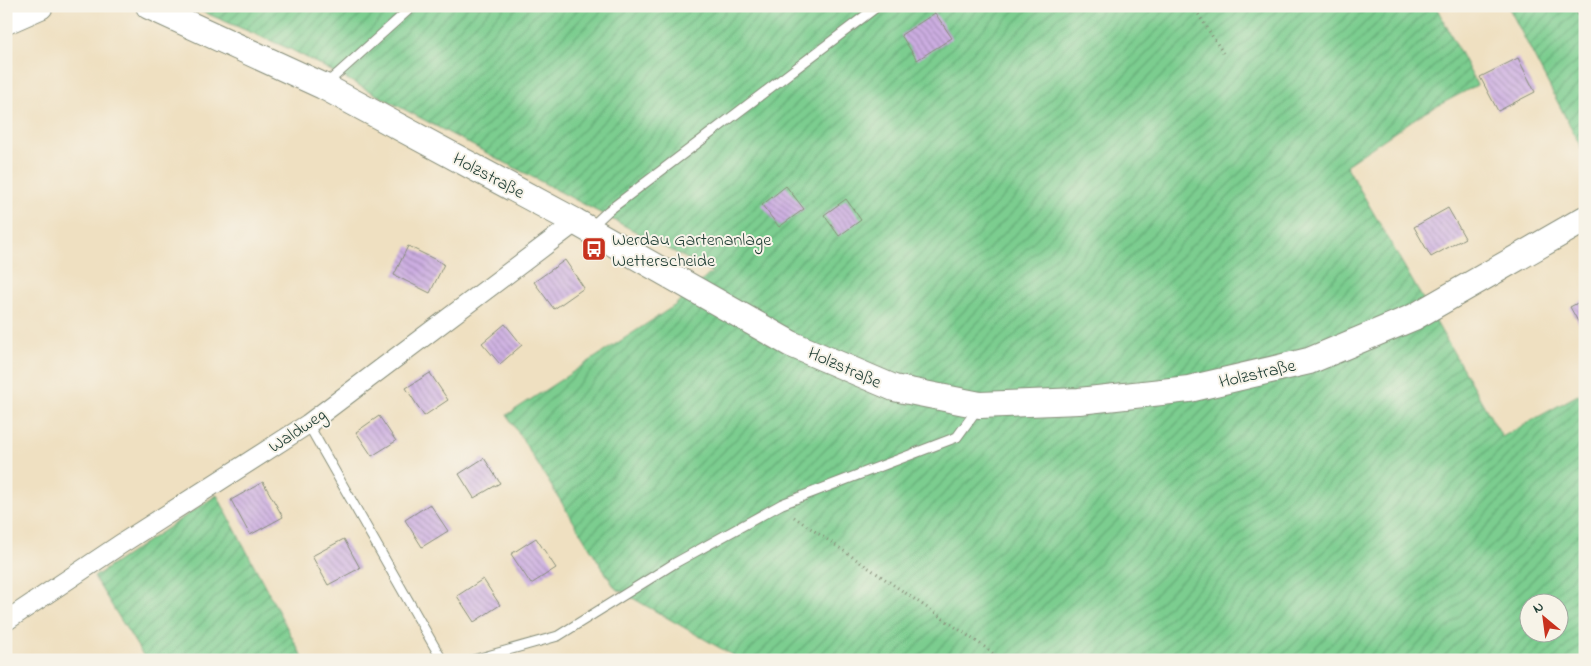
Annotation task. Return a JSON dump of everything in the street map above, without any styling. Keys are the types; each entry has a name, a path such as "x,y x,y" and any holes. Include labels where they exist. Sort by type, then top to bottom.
{"street":[{"path":"6,21 40,6"},
{"name":"Holzstraße","path":"149,6 324,86 583,226 791,344 894,388 980,405 1079,401 1189,389 1310,361 1414,318 1585,219"},
{"name":"Waldweg","path":"6,621 121,544 308,424 583,226"}],"lane":[{"path":"324,86 413,6"},
{"path":"583,226 608,211 866,10 878,6"},
{"path":"1579,6 1585,17"},
{"path":"473,660 558,636 674,563 782,504 957,438 980,405"},
{"path":"308,424 442,660"}],"path":[{"path":"1194,6 1223,53"},
{"path":"782,504 795,518 1001,660"}],"green space":[{"path":"189,6 1436,6 1477,85 1420,115 1346,165 1502,437 1585,391 1585,660 741,660 615,588 507,415 674,306 712,272 290,49"},
{"path":"1508,6 1585,6 1585,155"},
{"path":"217,495 304,660 146,660 94,577"}],"building":[{"path":"935,13 952,38 917,60 901,35"},
{"path":"1518,58 1535,92 1498,111 1480,77"},
{"path":"786,186 804,209 779,227 762,205"},
{"path":"846,199 861,220 839,236 824,215"},
{"path":"1448,208 1465,238 1431,257 1414,227"},
{"path":"408,246 444,264 430,293 394,275"},
{"path":"565,260 584,288 554,309 534,282"},
{"path":"1585,299 1585,334 1570,307"},
{"path":"505,324 522,345 500,364 482,343"},
{"path":"430,373 448,400 424,416 406,388"},
{"path":"379,416 396,441 372,456 356,432"},
{"path":"484,458 500,483 474,498 459,474"},
{"path":"263,482 283,517 250,535 231,500"},
{"path":"430,504 448,531 422,547 405,520"},
{"path":"536,538 556,568 531,584 511,554"},
{"path":"344,539 360,568 328,585 312,556"},
{"path":"483,579 500,605 474,622 457,596"}],"place":[{"name":"Werdau Gartenanlage Wetterscheide","path":"594,249"}]}
